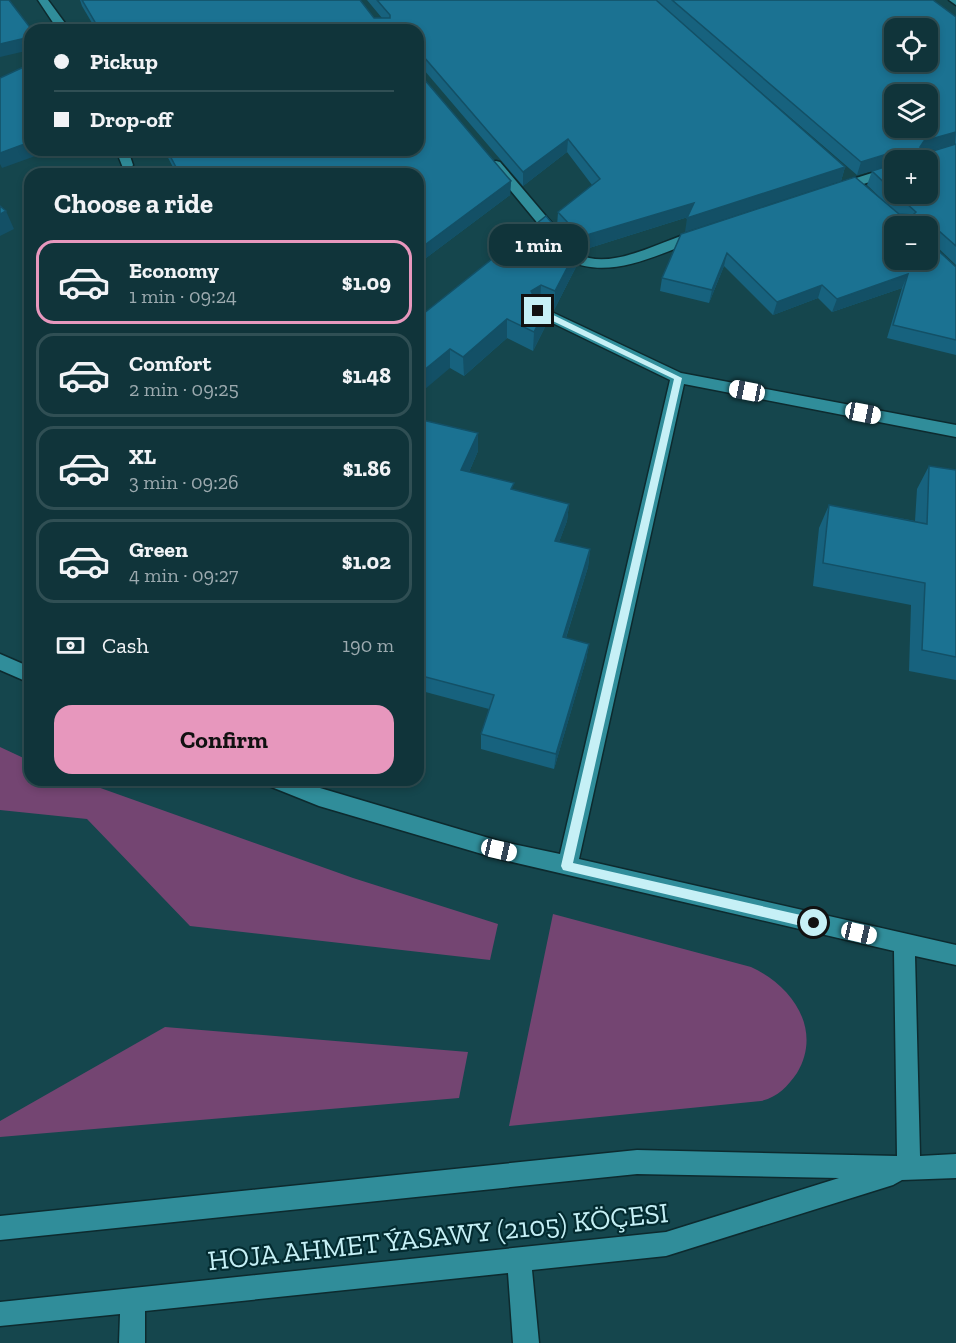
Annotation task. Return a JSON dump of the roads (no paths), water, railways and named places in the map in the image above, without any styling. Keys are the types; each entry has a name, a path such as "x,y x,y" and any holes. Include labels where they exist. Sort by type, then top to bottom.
{"street":[{"path":"43,0 60,24"},
{"path":"485,152 573,257 586,263 603,264 623,259 711,230"},
{"path":"124,156 127,165"},
{"path":"821,194 884,173"},
{"path":"538,311 678,378 956,431"},
{"path":"567,866 678,378"},
{"path":"0,662 24,672"},
{"path":"292,786 330,800 499,850 956,955"},
{"path":"904,944 909,1168"},
{"name":"HOJA AHMET ÝASAWY (2105) KÖÇESI","path":"0,1228 638,1162 909,1168 956,1166"},
{"name":"HOJA AHMET ÝASAWY (2105) KÖÇESI","path":"0,1314 666,1245 909,1168"},
{"path":"519,1260 526,1343"},
{"path":"132,1343 133,1300"}]}
